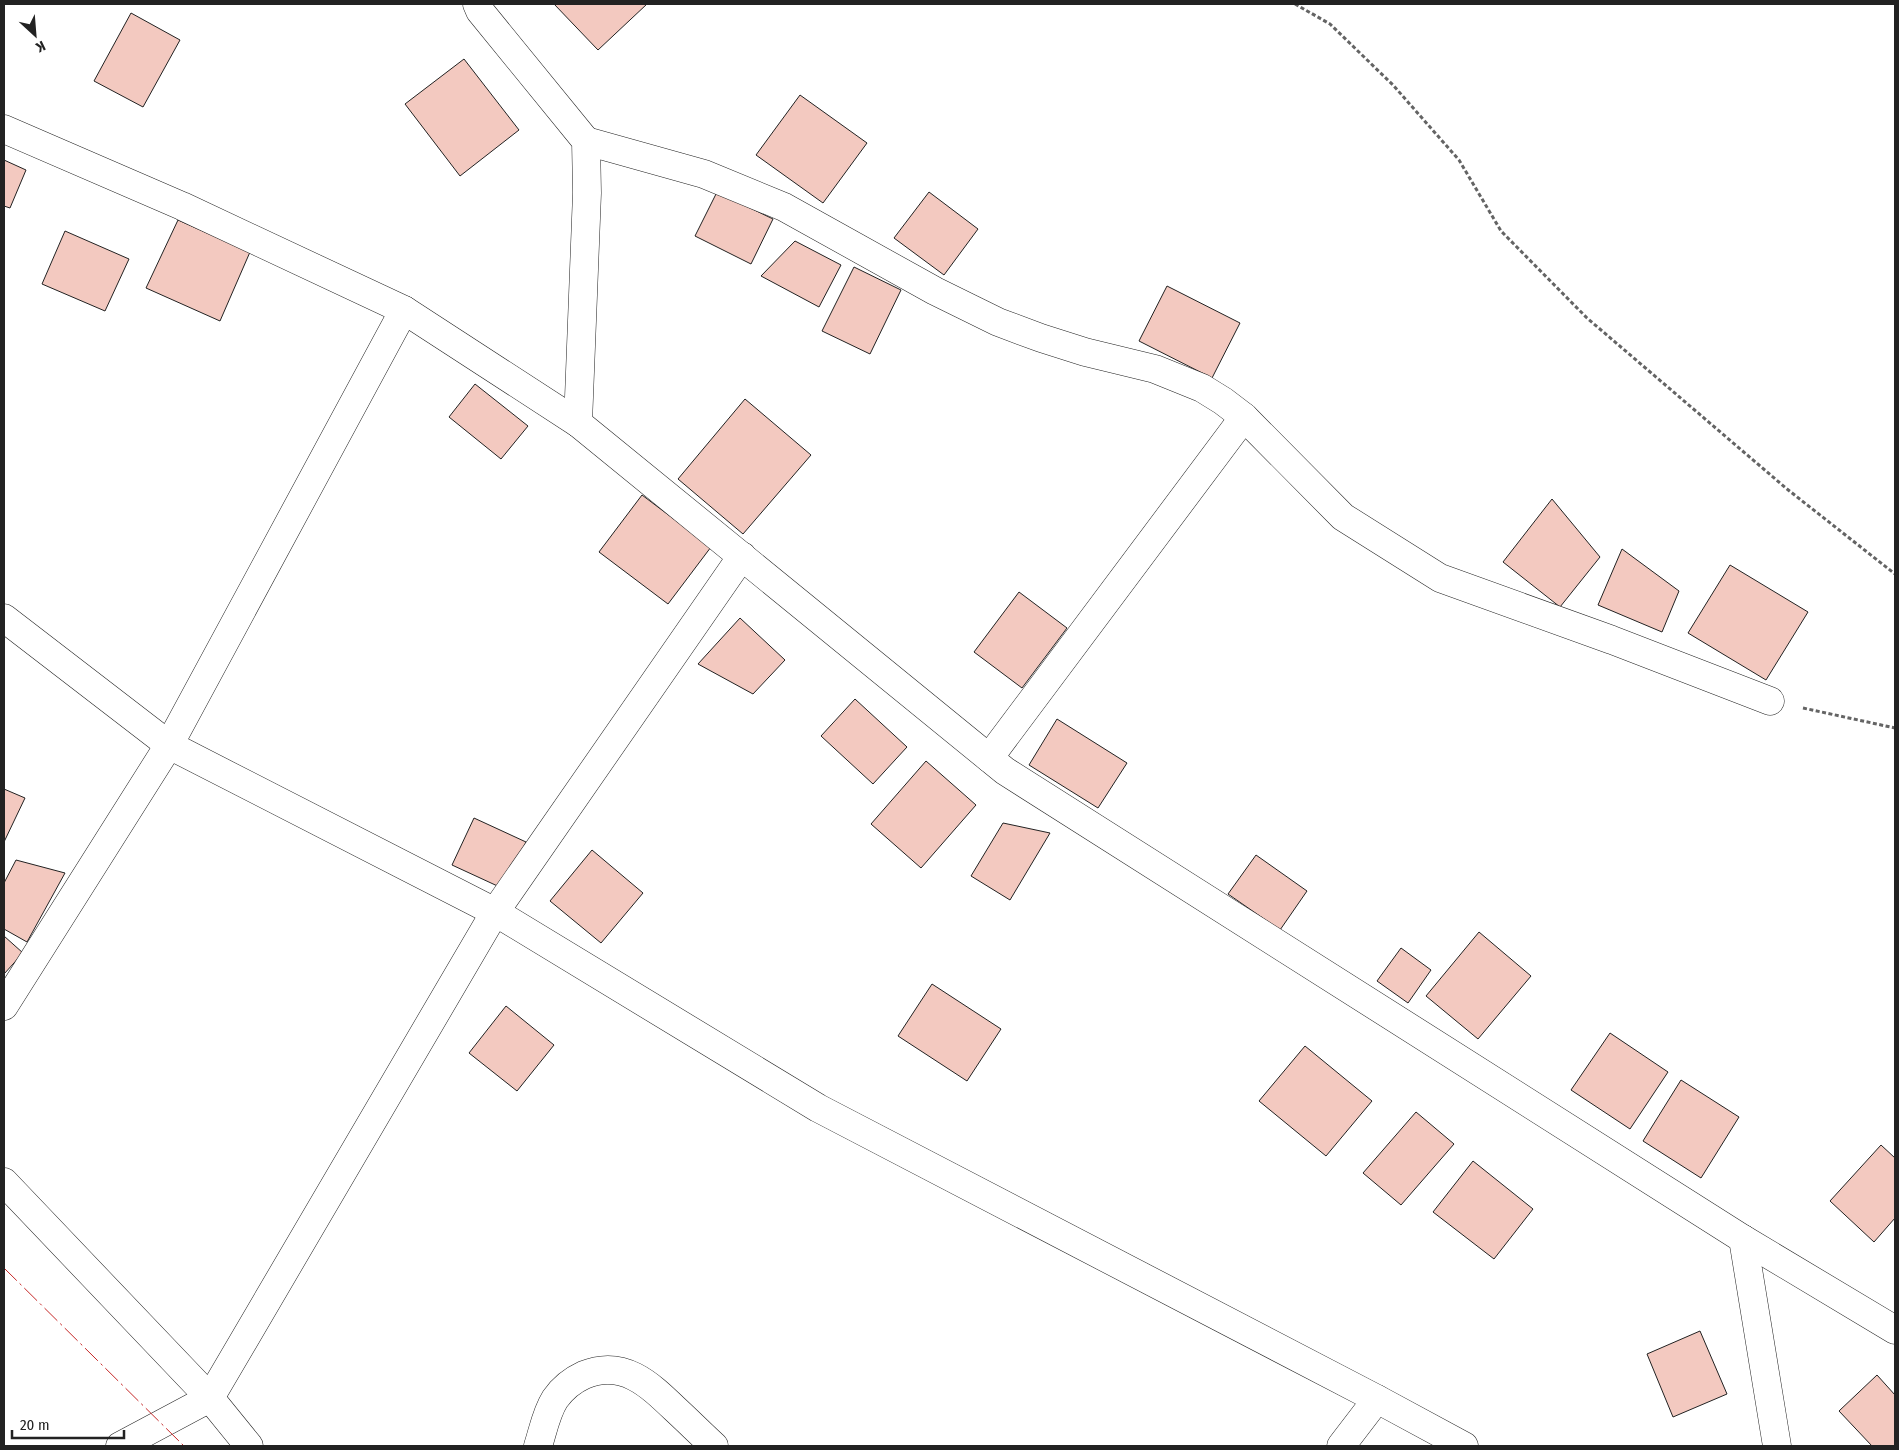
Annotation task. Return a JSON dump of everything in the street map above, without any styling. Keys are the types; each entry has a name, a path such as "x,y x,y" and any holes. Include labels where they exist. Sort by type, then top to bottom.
{"street":[{"path":"477,4 480,11 586,141 704,174 775,203 935,291 998,322 1085,352 1155,369 1202,388 1244,417 1343,517 1440,578 1612,640 1770,701"},
{"path":"4,129 190,209 404,310 578,423 1005,771 1743,1239 1895,1330"},
{"path":"578,423 587,193 586,141"},
{"path":"4,1006 169,745 404,310"},
{"path":"989,758 1244,417"},
{"path":"120,1446 210,1398 495,912 742,556"},
{"path":"4,618 169,745 495,912 818,1108 1377,1398 1464,1446"},
{"path":"4,1182 210,1398 249,1446"},
{"path":"1743,1239 1777,1446"},
{"path":"538,1446 548,1413 555,1399 577,1379 591,1373 607,1370 624,1372 640,1378 714,1446"},
{"path":"1341,1446 1377,1398"}],"path":[{"path":"1295,4 1330,24 1393,85 1459,160 1501,231 1587,318 1787,489 1895,574"},
{"path":"1770,701 1895,728"}],"building":[{"path":"554,4 647,4 598,50"},
{"path":"131,13 180,40 143,107 94,81"},
{"path":"464,59 519,130 460,176 405,104"},
{"path":"800,95 867,143 823,203 756,155"},
{"path":"4,160 26,170 10,208 4,206"},
{"path":"717,192 773,219 751,264 695,236"},
{"path":"929,192 978,229 944,275 894,238"},
{"path":"178,220 250,252 220,321 146,288"},
{"path":"65,231 129,259 105,311 42,284"},
{"path":"795,241 841,265 819,307 761,276"},
{"path":"854,267 901,290 870,354 822,331"},
{"path":"1167,286 1240,323 1212,378 1139,341"},
{"path":"475,384 528,426 501,459 449,417"},
{"path":"745,399 811,455 743,534 678,479"},
{"path":"642,495 711,547 668,604 599,552"},
{"path":"1552,499 1600,557 1560,607 1503,562"},
{"path":"1622,549 1679,591 1662,632 1598,605"},
{"path":"1730,565 1808,612 1766,680 1688,633"},
{"path":"1019,592 1067,628 1022,688 974,652"},
{"path":"740,618 785,660 753,694 698,664"},
{"path":"855,699 907,747 873,784 821,736"},
{"path":"1057,719 1127,763 1098,808 1029,765"},
{"path":"926,761 976,805 921,868 871,824"},
{"path":"4,789 25,798 4,842"},
{"path":"474,818 526,842 504,889 452,865"},
{"path":"1003,823 1050,833 1010,900 971,876"},
{"path":"592,850 643,893 601,943 550,901"},
{"path":"1256,855 1307,891 1280,930 1228,894"},
{"path":"16,860 65,873 27,942 4,929 4,883"},
{"path":"1479,932 1531,976 1478,1039 1426,996"},
{"path":"4,936 23,953 4,974"},
{"path":"1401,948 1431,970 1408,1003 1377,981"},
{"path":"932,984 1001,1029 967,1081 898,1036"},
{"path":"506,1006 554,1045 517,1091 469,1053"},
{"path":"1610,1033 1668,1072 1630,1129 1571,1090"},
{"path":"1305,1046 1372,1101 1326,1156 1259,1101"},
{"path":"1681,1080 1739,1117 1701,1178 1643,1141"},
{"path":"1416,1112 1454,1144 1401,1205 1363,1173"},
{"path":"1881,1145 1895,1158 1895,1218 1874,1242 1830,1201"},
{"path":"1473,1161 1533,1209 1494,1259 1433,1212"},
{"path":"1700,1331 1727,1394 1673,1417 1647,1354"},
{"path":"1877,1375 1895,1395 1895,1446 1872,1446 1839,1411"}],"power":[{"path":"4,1268 184,1446"}]}
